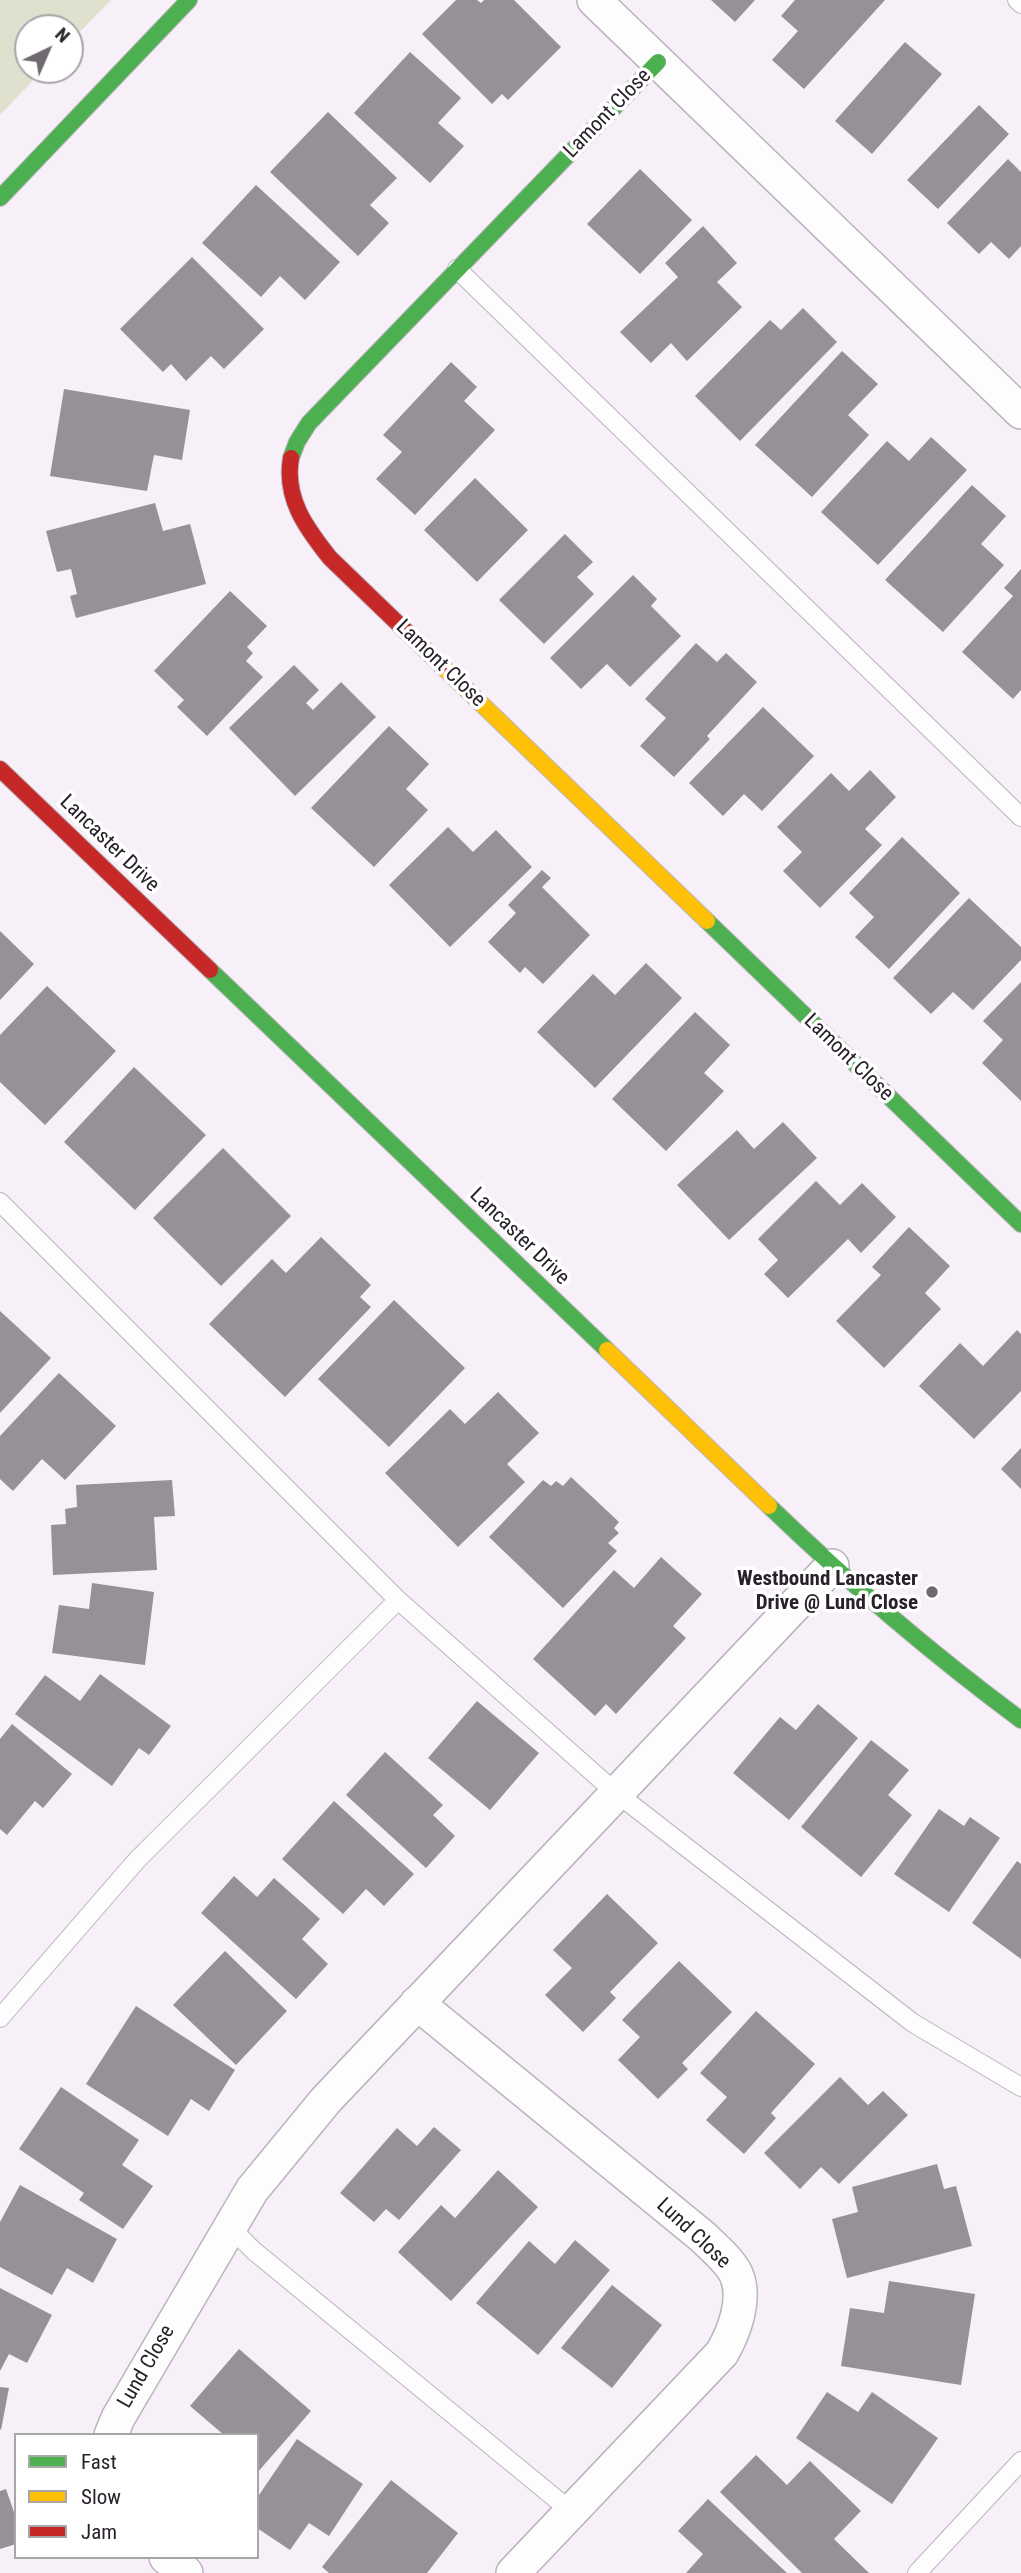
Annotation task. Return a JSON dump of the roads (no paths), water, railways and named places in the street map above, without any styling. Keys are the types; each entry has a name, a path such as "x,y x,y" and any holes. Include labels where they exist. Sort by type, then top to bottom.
{"street":[{"path":"0,198 189,0"},
{"name":"Lamont Close","path":"594,0 1021,412"},
{"name":"Lamont Close","path":"658,62 298,436 291,457 288,482 293,504 307,530 340,568 1021,1224"},
{"name":"Lancaster Drive","path":"0,769 832,1566 958,1675 1021,1720"},
{"name":"Lund Close","path":"112,2433 118,2417 229,2226 252,2190 290,2141 417,2003 832,1566"},
{"name":"Lund Close","path":"417,2003 703,2237 736,2275 739,2297 737,2317 722,2353 513,2573"},
{"path":"168,2559 186,2573"}],"lane":[{"path":"1017,0 1021,4"},
{"path":"457,269 1021,817"},
{"path":"0,1202 398,1600 615,1793 913,2023 1021,2087"},
{"path":"0,2018 137,1860 398,1600"},
{"path":"229,2226 254,2251 572,2512"},
{"path":"917,2573 1021,2461"}],"place":[{"name":"Westbound Lancaster Drive @ Lund Close","path":"932,1592"}]}
